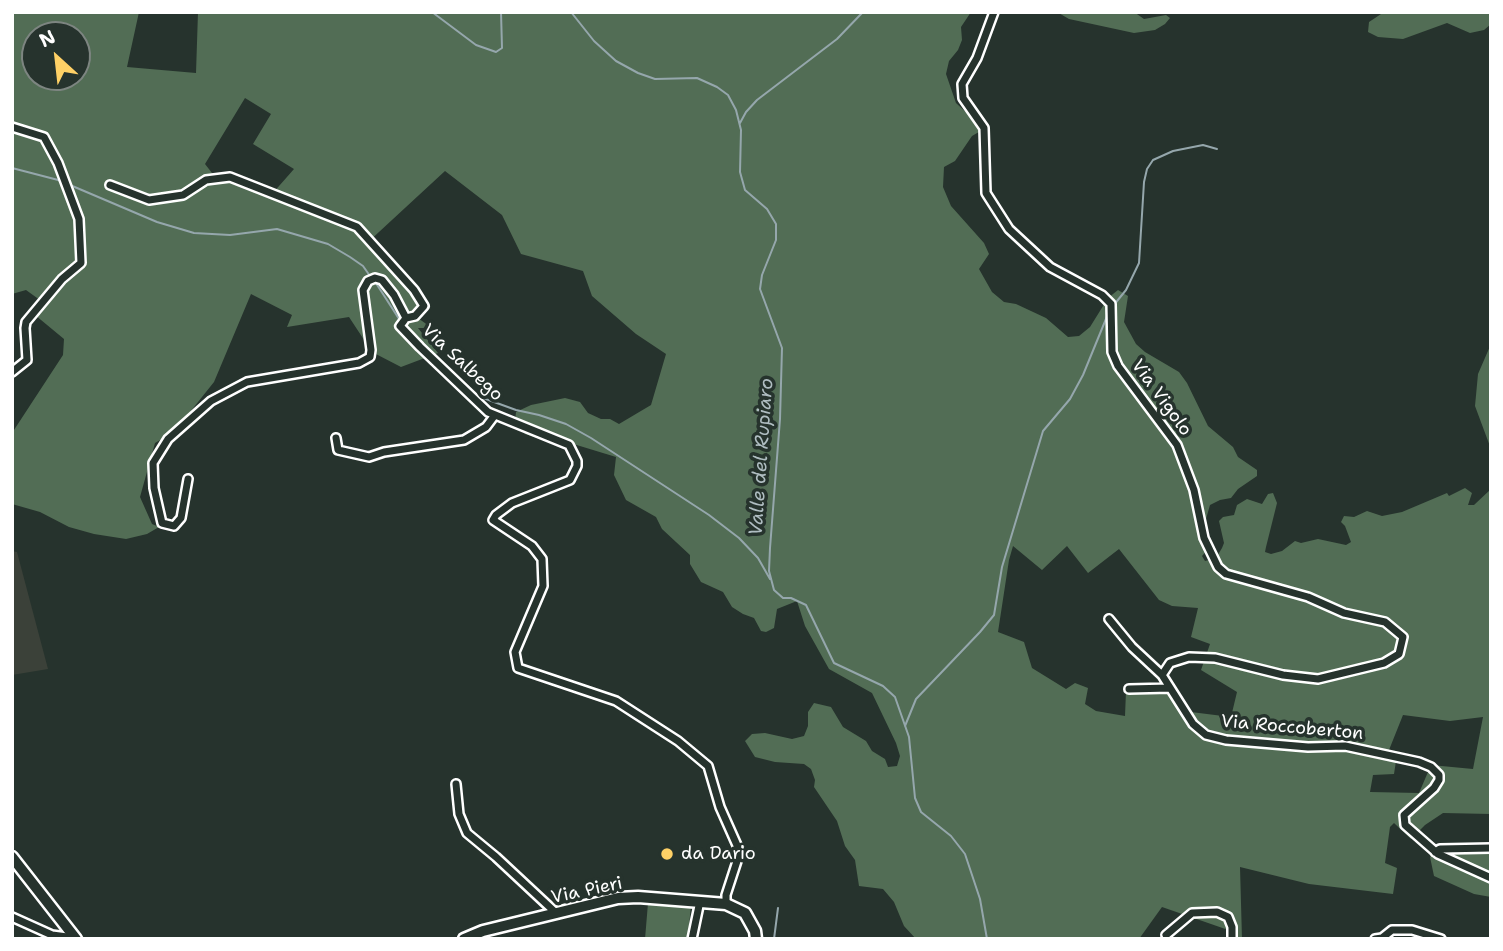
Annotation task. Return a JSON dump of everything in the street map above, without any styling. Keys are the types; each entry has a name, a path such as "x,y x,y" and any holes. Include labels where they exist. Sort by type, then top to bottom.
{"street":[{"name":"Via Vigolo","path":"993,12 977,58 962,84 963,98 984,128 986,193 1009,229 1050,267 1102,295 1111,304 1112,352 1118,366 1177,445 1194,490 1204,538 1218,567 1226,574 1308,597 1344,613 1385,622 1403,637 1399,654 1384,663 1318,679 1283,675 1215,658 1189,657 1170,663 1162,675"},
{"path":"12,127 44,137 68,187 79,219 81,262 62,279 26,322 27,360 12,372"},
{"name":"Via Salbego","path":"110,186 149,200 183,195 206,180 230,177 358,227 414,290 424,306 415,316 406,318 400,326 488,412 569,445 577,461 570,480 512,503 493,520 532,546 541,559 543,586 515,652 518,668 617,701 678,741 708,766 720,807 740,852 726,895 726,904"},
{"path":"188,479 181,518 174,526 162,523 153,488 153,463 168,439 211,401 247,382 359,363 370,357 363,290 372,279 382,280 394,295 406,318"},
{"path":"335,438 338,450 369,457 384,452 464,440 486,427 495,415"},
{"name":"Via Roccoberton","path":"1109,620 1132,647 1162,675 1193,724 1206,735 1226,740 1308,747 1345,746 1431,767 1439,775 1439,780 1404,816 1405,825 1435,852 1491,878"},
{"path":"1129,689 1170,688"},
{"path":"456,784 459,814 467,834 556,913"},
{"path":"1435,852 1440,849 1491,848"},
{"path":"12,857 75,938"},
{"name":"Via Pieri","path":"464,939 483,931 618,898 726,904"},
{"path":"692,939 699,901"},
{"path":"726,904 745,913 756,939"},
{"path":"1166,935 1192,913 1204,911 1217,912 1228,917 1233,939"},
{"path":"12,917 52,935 75,938"},
{"path":"1375,939 1392,930 1412,930 1441,939"}],"shaded area":[{"path":"12,551 17,552 48,669 12,675"}],"green space":[{"path":"12,12 139,12 127,67 196,73 198,12 971,12 961,27 962,40 949,61 946,74 956,103 984,129 972,136 955,161 944,167 943,187 951,206 984,243 989,254 979,269 992,292 1004,302 1016,304 1046,318 1068,337 1079,336 1090,327 1108,298 1118,290 1128,296 1124,322 1136,344 1179,372 1208,426 1233,447 1238,457 1257,470 1257,476 1238,489 1231,498 1210,505 1204,526 1206,536 1213,544 1202,556 1205,561 1216,558 1224,543 1219,521 1223,517 1234,515 1237,505 1247,499 1262,504 1268,494 1273,493 1277,503 1265,552 1271,554 1282,551 1295,541 1301,543 1318,539 1346,545 1351,542 1341,522 1344,516 1354,517 1367,511 1382,516 1402,512 1465,488 1472,493 1468,505 1474,505 1491,489 1491,814 1443,813 1411,839 1394,823 1390,827 1385,863 1397,868 1393,894 1309,884 1240,867 1242,939 1234,939 1234,932 1162,907 1139,939 916,939 904,926 894,902 883,889 859,886 855,860 845,846 837,821 814,787 815,780 811,769 804,764 775,762 755,757 745,741 752,734 765,733 792,739 804,736 808,726 808,712 814,703 831,707 843,727 866,741 872,751 885,759 888,767 897,766 900,756 896,743 872,693 829,669 805,626 797,601 777,609 774,628 766,632 761,631 754,618 732,607 723,592 701,582 690,564 690,555 662,529 656,517 626,500 614,475 616,457 557,439 525,434 515,422 516,412 531,405 565,398 580,402 588,413 619,424 651,405 666,354 636,334 592,296 583,271 521,254 502,215 445,171 366,244 419,301 415,316 432,328 418,328 438,353 401,367 372,352 349,317 287,327 292,315 251,294 214,382 174,432 155,443 140,497 152,524 159,527 147,534 126,539 69,527 40,512 12,504 12,433 63,355 64,339 35,315 44,303 26,290 12,294","holes":["245,98 271,114 253,144 294,169 272,194 230,177 212,173 205,164","1013,546 1042,570 1067,546 1088,573 1119,549 1159,600 1172,606 1198,608 1191,637 1210,644 1201,670 1237,692 1231,717 1183,711 1165,689 1126,691 1125,716 1096,711 1085,704 1088,688 1075,683 1066,689 1032,668 1024,642 998,632","1403,715 1450,721 1483,717 1473,769 1431,765 1419,793 1370,792 1373,775 1394,774 1396,761 1387,755"]},
{"path":"1057,12 1134,12 1144,19 1166,15 1170,18 1155,30 1134,33 1069,19"},
{"path":"1384,12 1491,12 1491,24 1484,30 1470,33 1447,23 1403,39 1378,37 1368,32 1369,22"},
{"path":"1491,344 1491,449 1475,406 1478,374"},
{"path":"1491,842 1491,897 1474,894 1434,876 1430,857 1435,852"},
{"path":"648,903 691,905 690,939 645,939"}],"waterway":[{"path":"432,12 476,45 496,52 502,48 501,12"},
{"name":"Valle del Rupiaro","path":"571,12 594,41 616,61 655,79 697,78 728,95 736,110 741,130 740,172 745,190 767,209 776,224 776,240 762,275 760,289 782,348 780,419 769,571 774,590 783,598 791,598 806,605 834,663 883,686 895,697 909,737 915,798 921,812 951,836 965,854 980,899 987,939"},
{"path":"740,123 757,100 837,39 863,12"},
{"path":"1113,306 1126,290 1139,263 1147,169 1153,160 1173,151 1203,145 1217,149"},
{"path":"12,168 62,181"},
{"path":"70,185 157,222 194,233 230,235 277,229 328,244 363,266 370,276"},
{"path":"374,280 401,322"},
{"path":"905,726 916,699 994,615 1002,567 1043,431 1070,399 1108,314"},
{"path":"405,326 469,389"},
{"path":"475,395 566,424 591,438 709,515 739,538 758,558 770,579"},
{"path":"774,939 778,908"}],"place":[{"name":"da Dario","path":"667,854"}]}
